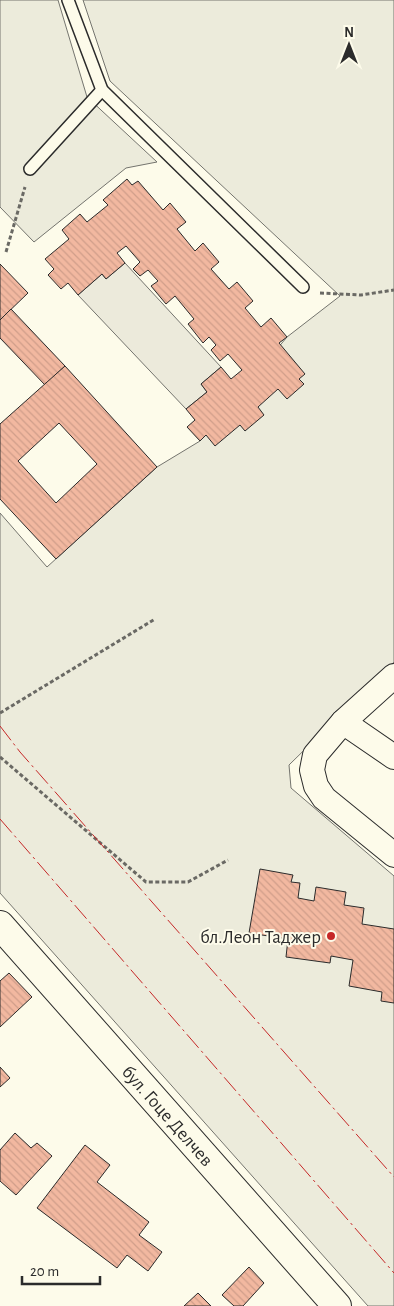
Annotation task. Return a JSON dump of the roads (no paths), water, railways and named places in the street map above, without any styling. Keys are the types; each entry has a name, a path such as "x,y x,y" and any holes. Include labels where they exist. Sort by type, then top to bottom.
{"main road":[{"name":"бул. Гоце Делчев","path":"0,925 337,1306"}],"street":[{"path":"394,676 343,722 315,754 312,770 316,786 324,798 394,855"},
{"path":"343,722 394,758"}],"lane":[{"path":"68,0 102,90 303,287"},
{"path":"30,169 102,90"}],"place":[{"name":"бл.Леон Таджер","path":"331,936"}]}
